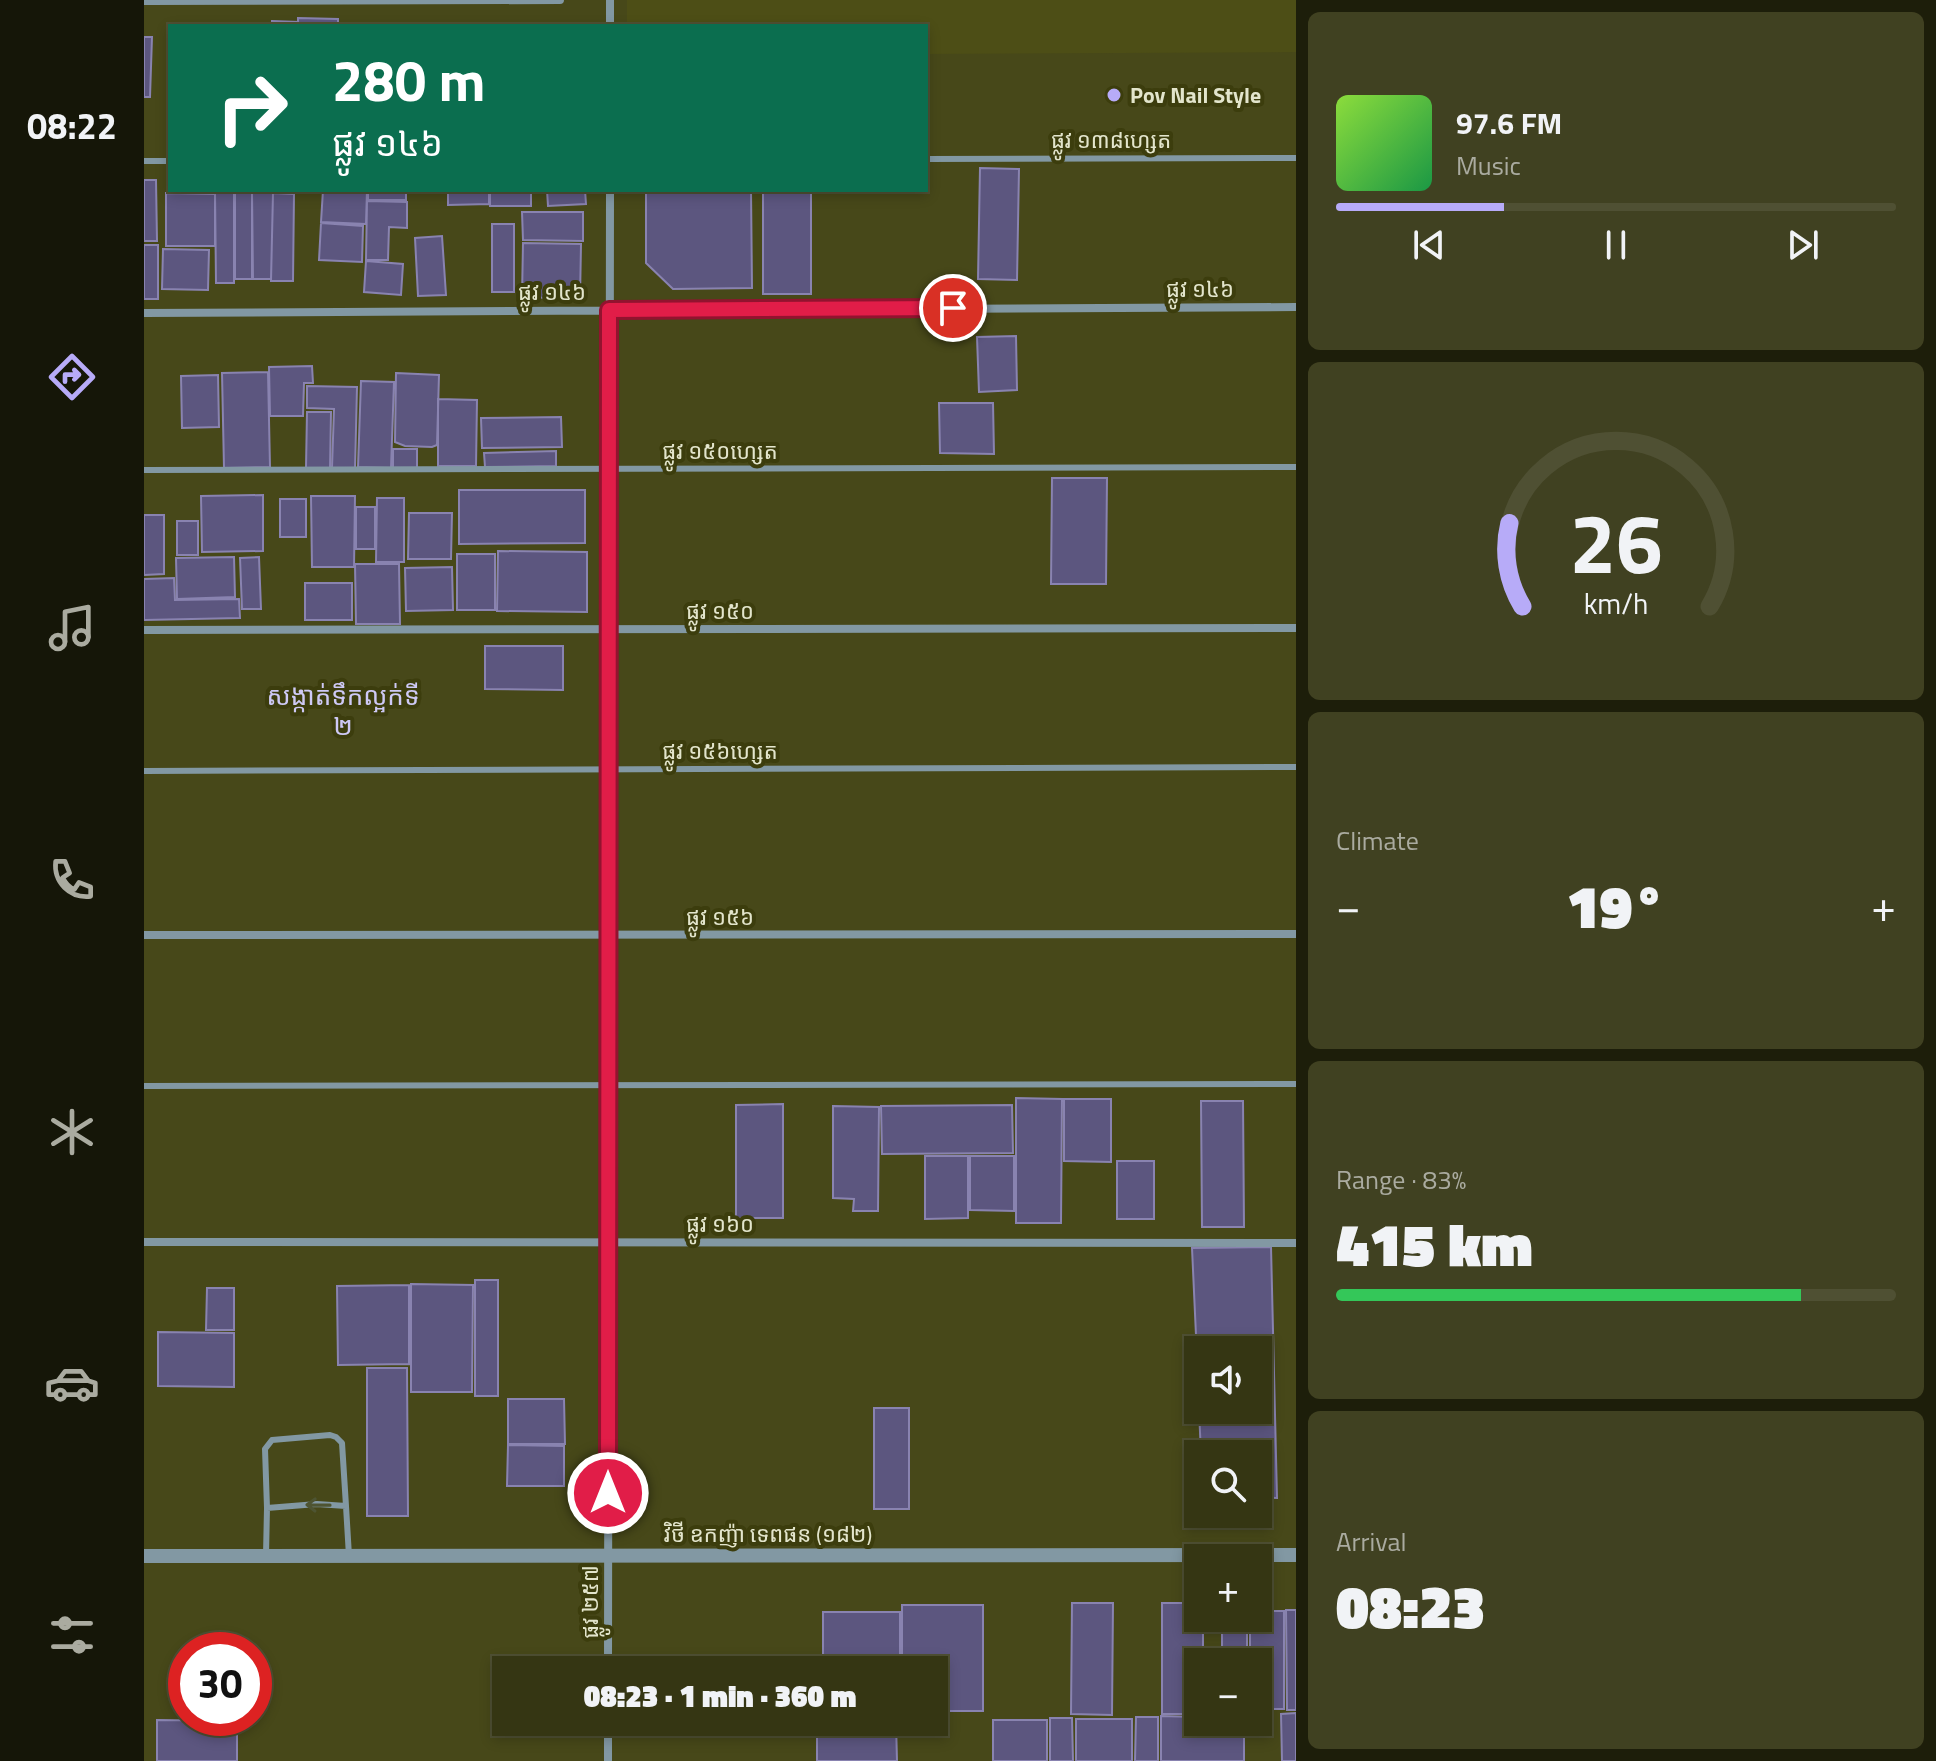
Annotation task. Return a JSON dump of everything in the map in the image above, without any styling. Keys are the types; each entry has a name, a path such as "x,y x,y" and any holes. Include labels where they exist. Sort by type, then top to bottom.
{"street":[{"path":"144,1 560,0"},
{"path":"610,0 610,24"},
{"name":"ផ្លូវ ២៥៧","path":"608,1656 610,192"},
{"name":"ផ្លូវ ១៤៦","path":"144,313 1296,307"},
{"name":"ផ្លូវ ១៥០","path":"144,630 1296,628"},
{"name":"ផ្លូវ ១៥៦","path":"144,935 1296,934"},
{"name":"ផ្លូវ ១៦០","path":"144,1242 1296,1243"},
{"name":"វិថី ឧកញ៉ា ទេពផន (១៨២)","path":"144,1556 1296,1555"},
{"path":"608,1736 608,1761"}],"lane":[{"name":"ផ្លូវ ១៣៨ហ្សេត","path":"928,159 1296,158"},
{"path":"144,161 168,161"},
{"name":"ផ្លូវ ១៥០ហ្សេត","path":"144,470 1296,467"},
{"name":"ផ្លូវ ១៥៦ហ្សេត","path":"144,771 1296,767"},
{"path":"144,1086 1296,1084"},
{"path":"266,1556 265,1449 268,1443 272,1440 330,1435 342,1443 349,1556"},
{"path":"267,1508 317,1504 346,1506"}],"shaded area":[{"path":"627,0 1296,0 1296,52 928,54 928,24 627,24"}],"building":[{"path":"298,18 338,19 338,24 298,24"},
{"path":"272,21 298,22 298,24 272,24"},
{"path":"144,37 152,37 150,97 144,97"},
{"path":"980,168 1019,169 1017,280 978,279"},
{"path":"144,180 156,180 157,241 144,241"},
{"path":"215,192 234,192 234,283 216,283"},
{"path":"235,192 252,192 252,279 235,279"},
{"path":"323,192 367,192 366,224 321,222"},
{"path":"368,192 406,192 406,200 368,200"},
{"path":"448,192 489,192 489,204 448,205"},
{"path":"490,192 531,192 531,206 490,206"},
{"path":"547,192 585,192 586,204 548,206"},
{"path":"646,192 751,192 752,288 673,289 646,263"},
{"path":"763,192 811,192 811,294 763,294"},
{"path":"166,193 215,194 215,246 166,246"},
{"path":"252,193 273,193 271,279 253,279"},
{"path":"273,193 294,194 293,281 271,281"},
{"path":"367,201 407,202 407,228 389,227 388,260 366,260"},
{"path":"522,212 583,212 583,241 523,240"},
{"path":"321,223 363,226 362,262 319,260"},
{"path":"492,224 514,224 514,292 492,292"},
{"path":"442,236 446,295 418,296 415,238"},
{"path":"523,243 581,244 580,299 522,297"},
{"path":"144,245 158,245 158,299 144,299"},
{"path":"163,249 209,250 208,290 162,289"},
{"path":"366,261 403,264 401,295 364,292"},
{"path":"1016,336 1017,390 979,392 977,337"},
{"path":"312,366 313,383 304,383 303,416 270,416 269,367"},
{"path":"268,372 270,467 224,468 222,373"},
{"path":"396,373 439,375 437,445 405,446 395,442"},
{"path":"218,375 219,427 182,428 181,376"},
{"path":"361,381 394,382 391,468 358,467"},
{"path":"307,386 357,387 355,469 332,468 334,409 307,408"},
{"path":"438,399 477,400 476,466 438,466"},
{"path":"939,403 993,403 994,454 940,453"},
{"path":"307,412 331,412 330,468 306,468"},
{"path":"561,417 562,447 482,448 481,418"},
{"path":"393,449 417,449 417,468 393,468"},
{"path":"556,451 556,466 485,467 484,453"},
{"path":"1052,478 1107,478 1106,584 1051,584"},
{"path":"459,490 585,490 585,543 459,544"},
{"path":"263,495 263,551 202,552 201,496"},
{"path":"311,496 355,496 354,567 312,567"},
{"path":"377,498 404,498 404,562 376,562"},
{"path":"280,499 306,499 306,537 280,537"},
{"path":"356,507 375,507 375,549 356,549"},
{"path":"409,513 452,513 451,559 408,559"},
{"path":"144,515 164,515 164,574 144,575"},
{"path":"177,521 198,521 198,555 177,555"},
{"path":"498,551 587,552 587,612 497,611"},
{"path":"457,554 495,554 495,610 457,610"},
{"path":"234,557 235,597 177,599 176,558"},
{"path":"259,557 261,609 242,609 240,558"},
{"path":"355,564 399,564 400,624 356,624"},
{"path":"452,567 453,610 406,611 405,568"},
{"path":"174,578 175,600 239,599 240,618 144,620 144,579"},
{"path":"305,583 352,583 352,620 305,620"},
{"path":"485,646 563,646 563,690 485,689"},
{"path":"1016,1098 1062,1099 1061,1223 1016,1223"},
{"path":"1064,1099 1111,1099 1111,1162 1064,1161"},
{"path":"1201,1101 1243,1101 1244,1227 1202,1227"},
{"path":"783,1104 783,1218 736,1218 736,1105"},
{"path":"1012,1105 1013,1153 882,1154 881,1106"},
{"path":"833,1106 879,1107 878,1211 853,1211 854,1199 833,1198"},
{"path":"925,1156 968,1156 968,1218 925,1219"},
{"path":"970,1156 1014,1156 1014,1211 970,1210"},
{"path":"1117,1161 1154,1161 1154,1219 1117,1219"},
{"path":"1271,1247 1277,1498 1272,1498 1272,1440 1200,1440 1200,1424 1272,1424 1272,1336 1196,1336 1192,1248"},
{"path":"475,1280 498,1280 498,1396 475,1396"},
{"path":"411,1284 473,1285 472,1392 411,1392"},
{"path":"409,1285 409,1364 338,1365 337,1286"},
{"path":"207,1288 234,1288 234,1330 206,1330"},
{"path":"158,1332 234,1333 234,1387 158,1386"},
{"path":"367,1368 407,1368 408,1516 367,1516"},
{"path":"508,1399 564,1399 565,1444 508,1444"},
{"path":"874,1408 909,1408 909,1509 874,1509"},
{"path":"508,1445 564,1446 564,1486 507,1486"},
{"path":"1072,1603 1113,1603 1112,1715 1071,1714"},
{"path":"1162,1603 1184,1603 1184,1632 1203,1632 1203,1648 1184,1648 1184,1714 1162,1714"},
{"path":"902,1605 983,1605 983,1711 948,1711 948,1656 902,1656"},
{"path":"1286,1610 1296,1610 1296,1710 1287,1710"},
{"path":"1272,1611 1284,1611 1284,1709 1272,1709 1272,1648 1250,1648 1250,1632 1272,1632"},
{"path":"823,1612 900,1612 900,1656 823,1656"},
{"path":"1222,1632 1247,1632 1247,1648 1222,1648"},
{"path":"1296,1713 1296,1761 1282,1761 1281,1714"},
{"path":"1161,1716 1184,1717 1184,1736 1244,1736 1244,1761 1161,1761"},
{"path":"1136,1717 1158,1717 1158,1761 1135,1761"},
{"path":"1050,1718 1072,1718 1073,1761 1050,1761"},
{"path":"1076,1719 1132,1719 1132,1761 1076,1761"},
{"path":"157,1720 168,1720 168,1736 237,1736 237,1761 157,1761"},
{"path":"993,1720 1047,1720 1047,1761 993,1761"},
{"path":"817,1736 896,1736 897,1761 817,1761"}],"place":[{"name":"Pov Nail Style","path":"1114,95"}],"district":[{"name":"សង្កាត់ទឹកល្អក់ទី ២","path":"343,711"}],"route":[{"path":"608,1493 609,310 953,308"}]}
